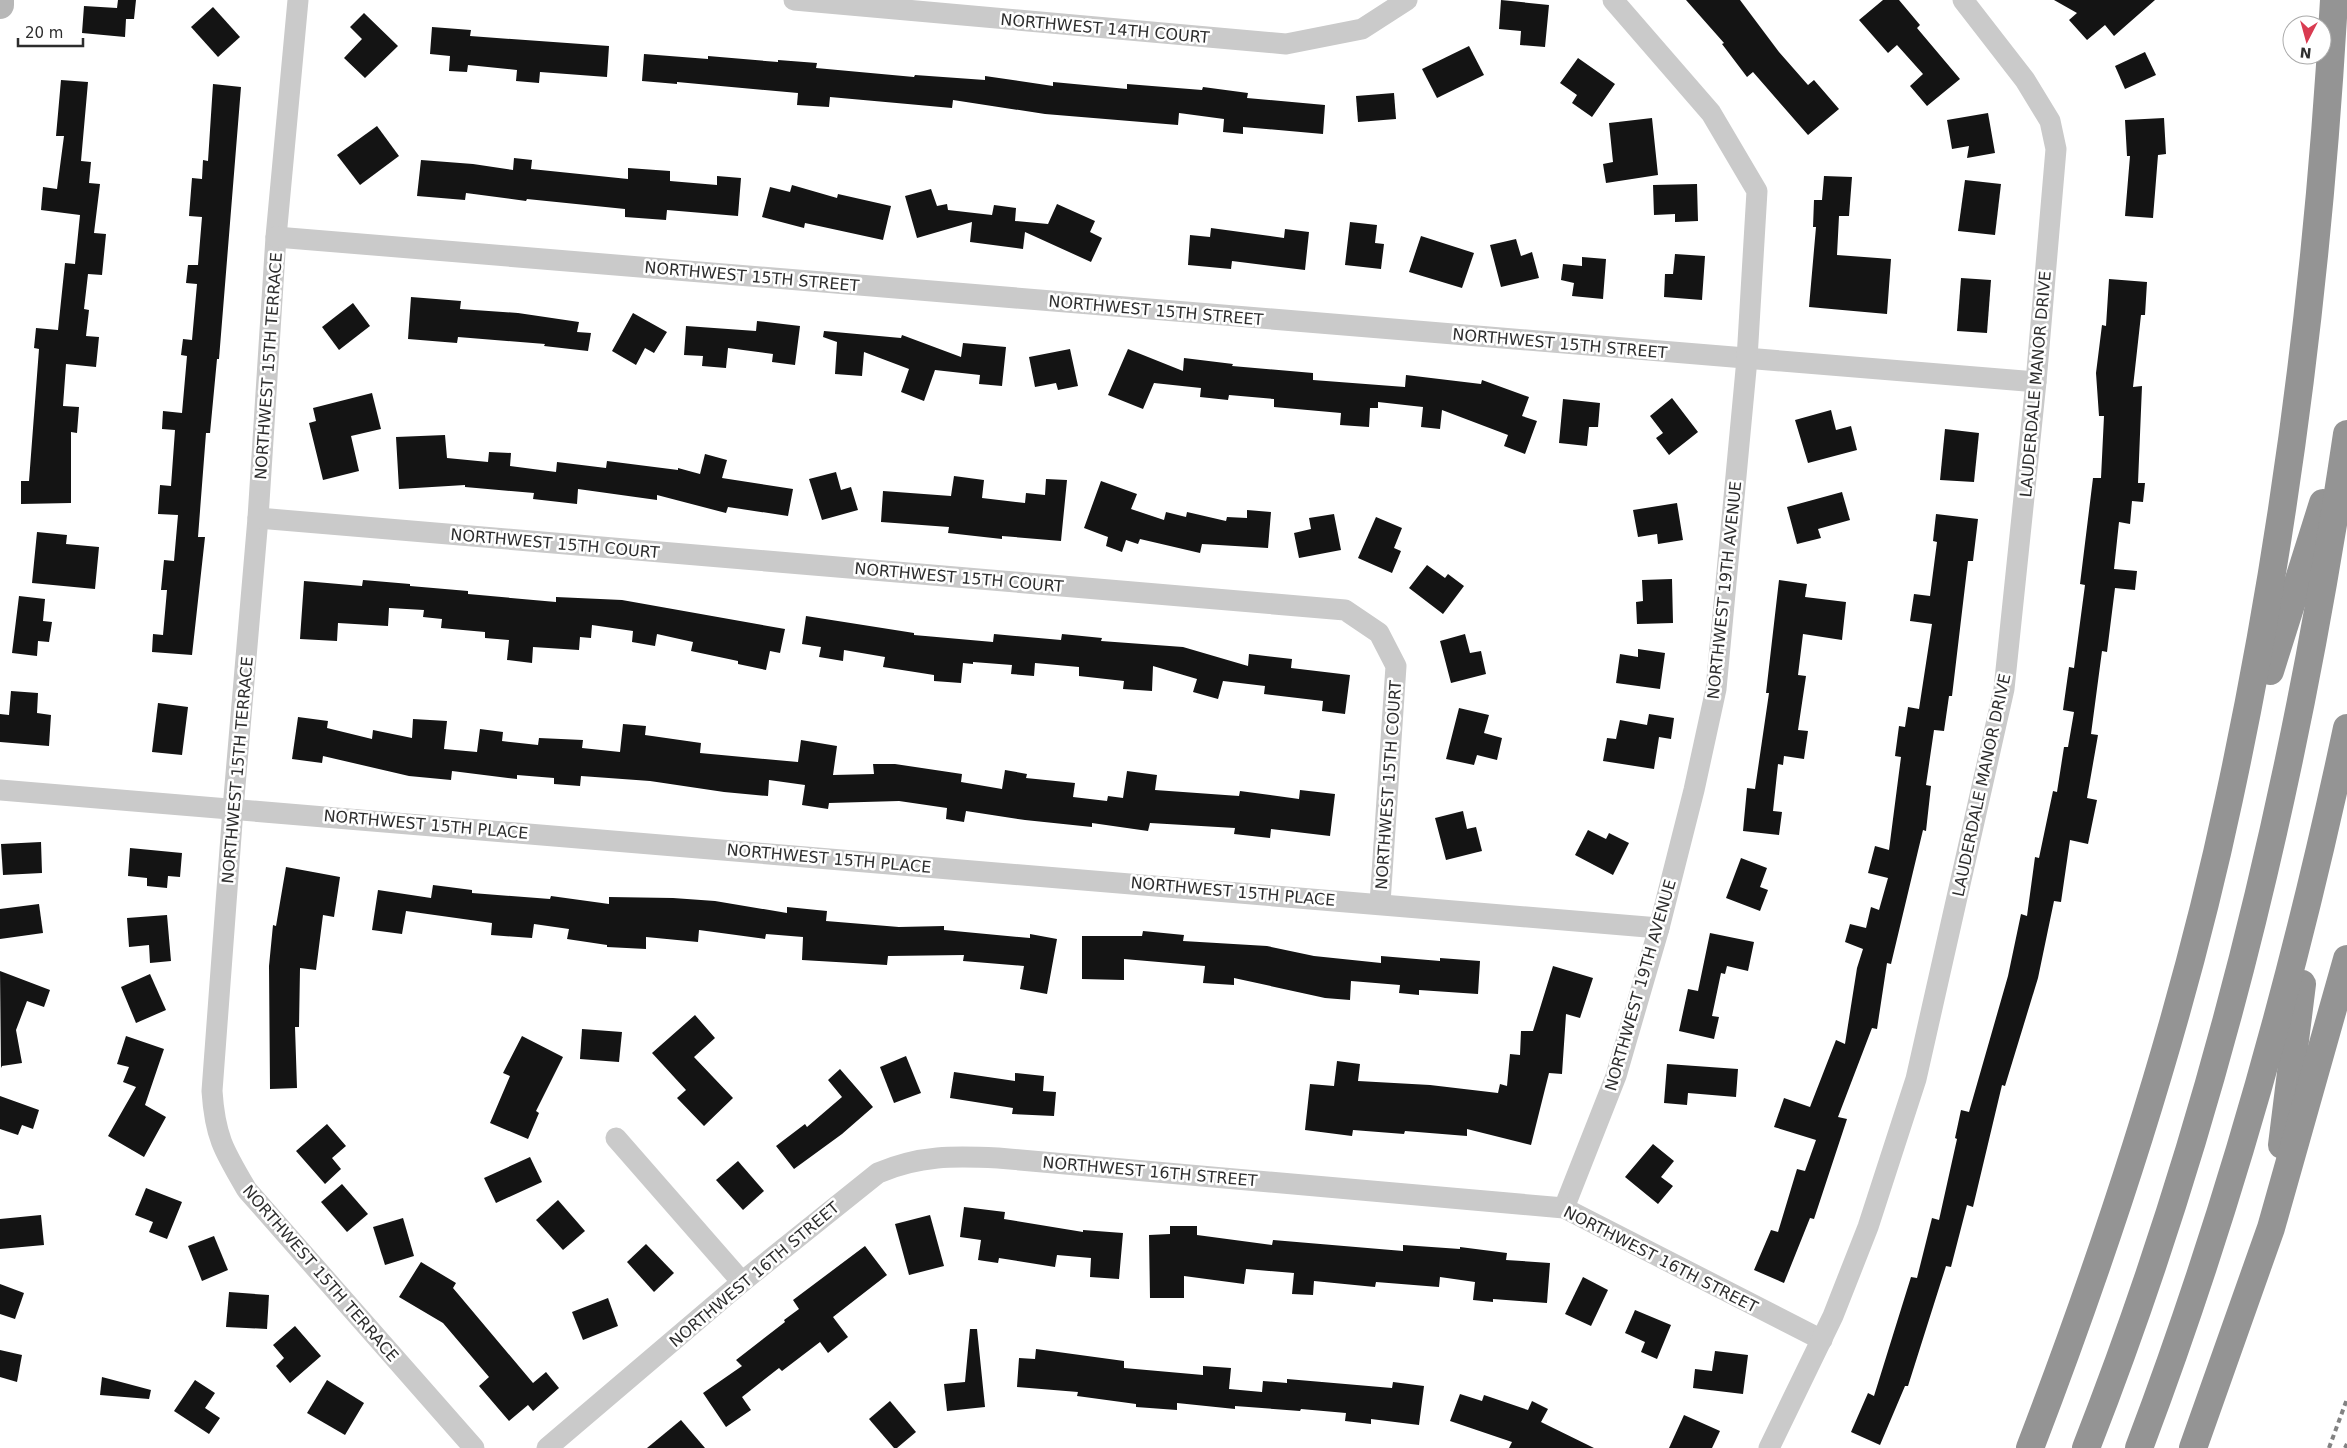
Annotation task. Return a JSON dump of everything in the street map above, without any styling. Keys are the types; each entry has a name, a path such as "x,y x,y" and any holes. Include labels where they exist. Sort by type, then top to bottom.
{"highway":[{"path":"2229,802 2274,568 2297,413 2317,236 2334,0"},
{"path":"2030,1448 2099,1261 2140,1132 2171,1027 2229,802 2347,427"},
{"path":"2086,1448 2174,1198 2243,961 2279,812 2312,655 2347,434"},
{"path":"2139,1448 2184,1324 2242,1144 2299,944 2347,728"},
{"path":"2271,1228 2317,866"},
{"path":"2193,1448 2271,1228 2347,959"}],"street":[{"path":"0,0 0,5"},
{"name":"NORTHWEST 15TH TERRACE","path":"298,0 276,237 258,518 233,809 212,1091 214,1121 223,1149 247,1190 474,1448"},
{"name":"NORTHWEST 14TH COURT","path":"794,0 1286,44 1362,29 1407,0"},
{"name":"NORTHWEST 19TH AVENUE","path":"1564,1208 1616,1076 1659,928 1694,790 1716,689 1747,359 1757,191 1711,113 1613,0"},
{"name":"LAUDERDALE MANOR DRIVE","path":"1769,1448 1822,1340 1868,1227 1916,1079 2004,689 2036,382 2056,149 2050,121 2025,80 1963,0"},
{"name":"NORTHWEST 15TH STREET","path":"276,237 2036,382"},
{"name":"NORTHWEST 15TH COURT","path":"258,518 1346,610 1379,633 1396,666 1380,903"},
{"name":"NORTHWEST 15TH PLACE","path":"0,790 1380,903 1659,928"},
{"path":"616,1138 742,1282"},
{"name":"NORTHWEST 16TH STREET","path":"548,1448 742,1282 878,1173 902,1163 941,1156 998,1158 1564,1208 1822,1340"}],"building":[{"path":"118,0 136,0 134,19 126,19 125,37 82,33 84,6 117,8"},
{"path":"1501,0 1549,5 1545,47 1520,45 1521,31 1499,29"},
{"path":"1686,0 1740,0 1779,52 1808,85 1814,80 1839,109 1808,135 1753,72 1747,77 1722,44 1724,43"},
{"path":"1883,0 1899,0 1920,25 1917,28 1960,79 1927,106 1910,86 1923,74 1897,45 1888,53 1859,20"},
{"path":"2054,0 2155,0 2114,36 2105,25 2087,40 2069,20 2077,13"},
{"path":"213,7 240,37 218,57 191,27"},
{"path":"364,13 398,46 365,78 344,58 362,39 350,27"},
{"path":"432,27 471,30 470,36 609,46 607,77 540,72 539,83 516,81 517,70 468,65 467,72 449,71 450,56 430,54"},
{"path":"1469,46 1484,75 1437,98 1422,69"},
{"path":"2145,52 2156,75 2125,89 2115,66"},
{"path":"644,54 708,59 708,56 778,62 778,60 817,63 816,68 914,77 915,75 985,80 985,76 1053,86 1053,82 1127,89 1127,84 1202,90 1203,87 1248,93 1247,98 1325,105 1323,134 1243,127 1243,134 1223,132 1224,119 1179,113 1178,125 1045,114 953,100 952,108 830,97 829,107 797,105 798,93 677,82 677,84 642,81"},
{"path":"1578,58 1615,84 1592,117 1572,103 1577,95 1560,83"},
{"path":"61,80 88,82 81,161 91,162 89,183 100,184 94,233 106,234 102,275 88,274 84,309 89,310 86,336 99,337 96,367 66,364 63,406 79,407 77,433 71,432 71,503 21,504 21,481 29,481 39,349 34,348 36,328 58,330 65,263 75,264 80,215 41,210 43,187 57,189 64,136 56,136"},
{"path":"213,84 241,87 219,359 217,359 210,433 206,433 198,537 205,537 192,655 152,652 153,634 163,635 167,590 161,590 164,560 174,561 178,515 158,514 160,485 171,486 175,430 162,429 163,411 182,413 187,356 181,355 183,339 192,340 197,284 186,283 188,265 198,265 202,217 189,216 192,178 202,179 203,160 208,161"},
{"path":"1394,93 1396,119 1358,122 1356,96"},
{"path":"1988,113 1995,153 1967,158 1969,146 1952,149 1947,120"},
{"path":"1652,118 1658,175 1606,183 1603,164 1613,162 1609,123"},
{"path":"2164,118 2166,154 2158,155 2153,218 2125,216 2130,156 2127,156 2125,120"},
{"path":"377,126 399,156 360,185 337,155"},
{"path":"514,158 532,160 531,169 628,179 628,168 670,171 670,181 717,185 717,176 741,178 738,216 667,210 666,220 625,217 625,209 527,199 526,201 466,193 465,200 417,196 421,160 473,164 513,170"},
{"path":"1824,176 1852,177 1849,216 1839,216 1837,255 1891,259 1887,314 1809,307 1816,227 1813,227 1814,200 1822,200"},
{"path":"1965,180 2001,184 1995,235 1958,231"},
{"path":"1697,184 1698,221 1675,222 1675,214 1654,215 1653,185"},
{"path":"792,185 837,198 838,194 891,206 883,240 805,223 804,228 762,217 770,187 790,192"},
{"path":"931,189 937,206 947,204 948,210 992,215 994,205 1016,208 1015,221 1048,224 1057,204 1095,221 1090,232 1102,238 1091,262 1025,232 1023,249 970,242 972,222 917,238 905,196"},
{"path":"1350,222 1377,225 1375,243 1384,244 1381,269 1345,265"},
{"path":"1211,228 1284,238 1285,229 1309,232 1305,270 1232,261 1231,269 1188,265 1190,235 1210,237"},
{"path":"1421,236 1474,253 1462,288 1409,272"},
{"path":"1516,239 1521,256 1532,252 1539,278 1501,287 1490,245"},
{"path":"1675,254 1705,256 1702,300 1664,297 1665,274 1673,274"},
{"path":"1582,257 1606,259 1603,299 1572,296 1574,283 1561,280 1563,264 1582,266"},
{"path":"1961,278 1991,280 1987,333 1957,331"},
{"path":"2109,279 2147,282 2145,315 2141,315 2133,387 2142,386 2138,483 2145,483 2143,502 2132,501 2130,524 2119,522 2114,569 2137,571 2135,590 2115,588 2107,652 2102,651 2091,734 2098,735 2087,798 2097,800 2088,844 2070,840 2061,902 2054,901 2038,978 2005,1086 2002,1085 1973,1207 1967,1205 1951,1267 1946,1266 1908,1386 1905,1386 1880,1445 1851,1432 1868,1393 1874,1396 1911,1277 1917,1278 1932,1218 1939,1220 1957,1139 1955,1138 1961,1110 1969,1112 2008,976 2021,914 2027,916 2035,857 2039,858 2053,791 2057,792 2064,747 2068,747 2074,712 2063,710 2069,667 2074,668 2085,585 2080,584 2093,478 2101,478 2104,416 2099,416 2096,373 2102,325 2106,326"},
{"path":"411,297 461,301 460,309 518,313 579,322 577,332 591,333 588,351 544,346 545,344 458,337 457,343 408,339"},
{"path":"353,303 370,326 339,350 322,327"},
{"path":"633,313 667,332 654,353 645,348 636,365 612,351"},
{"path":"757,321 800,326 795,365 772,362 773,354 728,348 726,368 702,366 703,356 684,355 686,326 756,331"},
{"path":"824,331 901,338 902,335 961,357 963,343 1006,347 1002,386 979,384 980,375 935,370 924,401 901,392 909,369 864,352 862,376 835,374 837,342 823,337"},
{"path":"1070,349 1078,386 1058,390 1056,383 1035,387 1029,357"},
{"path":"1128,349 1183,371 1184,358 1233,364 1232,366 1313,373 1313,380 1405,387 1406,375 1481,384 1482,380 1529,397 1522,416 1537,421 1525,454 1504,446 1508,435 1442,410 1440,429 1421,427 1423,407 1378,402 1378,408 1370,408 1369,427 1340,425 1341,413 1274,407 1274,399 1229,395 1228,400 1200,397 1201,388 1154,383 1143,409 1108,395"},
{"path":"372,393 381,429 351,436 359,471 323,480 309,423 316,421 313,408"},
{"path":"1672,398 1698,432 1669,455 1656,438 1663,433 1650,416"},
{"path":"1563,399 1600,403 1598,427 1589,427 1587,446 1559,443"},
{"path":"1831,410 1836,430 1851,426 1857,450 1808,463 1795,420"},
{"path":"1945,429 1979,433 1974,482 1940,480"},
{"path":"445,435 447,458 488,462 489,452 511,453 510,466 556,472 557,462 606,468 607,461 678,470 678,468 700,474 705,454 727,460 722,478 793,489 788,516 728,507 726,513 657,495 657,500 578,489 577,504 533,499 534,493 465,487 465,485 399,489 396,437"},
{"path":"836,472 841,490 851,487 858,510 822,520 809,479"},
{"path":"954,476 984,480 982,498 1025,503 1026,493 1045,495 1046,479 1067,480 1061,541 1002,536 1002,539 948,533 949,527 881,522 883,491 951,496"},
{"path":"1101,481 1137,494 1131,509 1164,520 1166,512 1186,517 1187,512 1226,521 1227,517 1247,518 1247,510 1271,512 1268,548 1202,544 1200,553 1140,539 1138,544 1126,540 1122,552 1106,546 1108,537 1084,528"},
{"path":"1842,492 1850,520 1818,529 1821,538 1797,544 1787,507"},
{"path":"1677,503 1683,540 1658,544 1657,534 1638,537 1633,510"},
{"path":"1334,514 1341,550 1299,558 1294,533 1311,529 1309,518"},
{"path":"1936,514 1978,519 1973,561 1968,561 1952,696 1949,696 1944,731 1934,730 1926,785 1931,786 1926,831 1923,830 1891,964 1887,963 1877,1029 1872,1028 1838,1117 1847,1119 1814,1219 1810,1218 1784,1283 1754,1270 1771,1230 1778,1232 1797,1169 1805,1171 1816,1140 1774,1127 1784,1098 1810,1107 1836,1040 1845,1044 1857,968 1863,949 1845,942 1850,924 1866,928 1871,907 1879,910 1888,878 1868,873 1875,846 1889,850 1901,757 1895,756 1899,726 1905,727 1908,707 1919,709 1932,624 1910,621 1914,594 1930,596 1937,542 1933,541"},
{"path":"1376,517 1402,528 1394,548 1401,551 1392,573 1358,558"},
{"path":"37,532 67,535 66,544 99,547 95,589 32,583"},
{"path":"1427,565 1445,578 1448,574 1464,586 1443,614 1409,588"},
{"path":"1672,579 1673,623 1637,624 1636,602 1643,601 1642,580"},
{"path":"363,580 468,591 468,594 556,602 556,597 622,600 785,629 780,653 770,651 766,670 738,664 738,661 691,651 693,642 657,634 655,646 632,642 633,631 592,625 591,638 580,637 579,650 533,647 532,663 507,660 509,640 485,638 485,632 441,628 442,619 423,617 424,610 389,608 388,626 338,623 337,641 300,639 304,581 362,586"},
{"path":"1779,580 1807,584 1805,597 1846,602 1842,640 1803,634 1798,675 1806,676 1798,730 1808,731 1804,759 1784,756 1783,765 1778,764 1773,811 1782,812 1779,835 1743,831 1747,788 1755,789 1769,693 1766,693"},
{"path":"19,596 45,599 43,621 52,622 49,642 38,641 37,656 12,653"},
{"path":"806,616 914,633 914,635 993,642 994,634 1061,640 1062,634 1102,638 1101,641 1183,647 1248,666 1249,654 1292,659 1291,668 1350,675 1345,714 1322,711 1323,701 1264,694 1265,686 1223,681 1218,699 1193,692 1197,679 1153,666 1152,691 1123,689 1124,681 1079,676 1079,667 1035,663 1034,676 1011,674 1012,665 963,663 961,683 934,681 934,675 883,667 885,657 844,650 843,661 819,657 821,647 802,644"},
{"path":"1465,634 1470,653 1481,651 1486,674 1451,683 1440,641"},
{"path":"1638,649 1665,653 1660,689 1616,683 1620,654 1638,657"},
{"path":"11,691 38,693 37,713 51,715 49,746 0,742 0,714 9,715"},
{"path":"158,703 188,707 182,755 152,752"},
{"path":"1459,708 1489,715 1484,733 1502,738 1497,760 1477,755 1474,765 1446,759"},
{"path":"1649,714 1674,718 1671,739 1659,737 1654,769 1603,761 1607,738 1616,739 1620,720 1647,725"},
{"path":"298,717 328,721 327,728 372,739 373,730 412,738 413,719 447,721 444,749 477,752 480,729 503,732 502,741 538,745 539,738 583,740 582,748 620,752 623,724 646,726 645,735 701,743 700,753 798,762 801,740 837,746 833,775 874,774 873,764 895,764 962,774 961,782 1002,789 1005,770 1027,774 1026,778 1075,783 1073,797 1107,801 1108,796 1123,798 1127,771 1157,775 1155,790 1239,796 1240,791 1299,799 1300,790 1335,794 1330,836 1271,829 1270,838 1234,834 1235,828 1150,823 1148,831 1092,823 1092,827 1025,820 966,811 964,822 946,819 947,808 899,801 829,803 828,809 802,805 805,785 769,780 768,796 724,792 650,781 581,776 580,786 554,784 554,778 517,775 517,779 452,771 451,780 409,776 323,756 322,763 292,759"},
{"path":"1463,811 1467,829 1476,827 1482,851 1446,860 1435,818"},
{"path":"1588,830 1606,839 1609,833 1629,843 1613,875 1575,855"},
{"path":"41,842 42,873 3,875 1,844"},
{"path":"130,848 182,853 180,877 168,876 167,888 147,886 147,878 128,876"},
{"path":"1741,858 1767,868 1760,887 1768,890 1760,911 1726,898"},
{"path":"286,867 340,877 334,917 323,915 316,970 300,968 299,1027 295,1027 297,1088 270,1089 269,966 273,925 276,926"},
{"path":"433,885 472,890 472,893 550,899 551,896 609,904 609,897 673,898 715,901 787,913 787,907 827,911 826,921 899,927 944,926 944,930 1030,938 1030,934 1057,939 1047,994 1020,989 1024,966 963,961 964,955 888,956 887,965 802,960 803,937 766,934 765,939 699,930 698,942 646,937 646,949 607,947 607,945 567,939 569,929 534,924 532,938 491,935 492,923 406,911 402,934 372,930 378,890 431,898"},
{"path":"39,904 43,933 0,939 0,909"},
{"path":"167,915 171,961 150,963 149,945 129,947 127,918"},
{"path":"1143,931 1184,935 1183,941 1267,946 1314,956 1381,963 1381,956 1440,961 1440,958 1480,961 1478,994 1419,990 1419,995 1399,993 1400,985 1351,981 1350,1000 1325,998 1234,978 1234,985 1203,983 1205,966 1124,959 1124,980 1082,979 1082,936 1142,936"},
{"path":"1710,933 1754,942 1748,971 1727,966 1725,974 1721,973 1712,1016 1719,1017 1714,1039 1679,1031 1688,989 1698,991"},
{"path":"1553,966 1593,978 1580,1018 1566,1014 1562,1074 1549,1073 1531,1145 1467,1129 1467,1136 1405,1131 1404,1134 1353,1130 1352,1136 1305,1130 1310,1084 1334,1086 1337,1061 1360,1064 1358,1081 1430,1085 1498,1093 1500,1084 1507,1086 1510,1054 1520,1055 1521,1031 1533,1031"},
{"path":"0,971 50,990 44,1007 27,1001 16,1030 22,1063 2,1066 1,1068"},
{"path":"150,974 166,1010 136,1023 121,987"},
{"path":"695,1015 715,1038 694,1057 733,1098 704,1126 677,1098 686,1090 652,1053"},
{"path":"582,1029 622,1032 619,1062 580,1059"},
{"path":"126,1036 164,1049 145,1105 166,1117 144,1157 108,1136 136,1087 123,1082 129,1067 117,1064"},
{"path":"522,1036 563,1057 536,1111 539,1113 528,1139 490,1123 510,1076 503,1073"},
{"path":"906,1056 921,1093 894,1103 880,1067"},
{"path":"1667,1064 1738,1069 1736,1097 1688,1093 1687,1105 1664,1103"},
{"path":"840,1069 873,1107 842,1134 794,1169 776,1146 805,1124 807,1127 842,1097 828,1080"},
{"path":"954,1072 1015,1081 1015,1073 1044,1076 1043,1091 1056,1092 1054,1116 1012,1114 1013,1108 950,1098"},
{"path":"0,1096 39,1110 33,1129 22,1125 18,1135 0,1129"},
{"path":"327,1124 346,1146 332,1158 341,1169 325,1184 296,1151"},
{"path":"1653,1144 1674,1161 1661,1177 1673,1186 1658,1204 1625,1177"},
{"path":"530,1157 542,1182 496,1203 484,1178"},
{"path":"738,1161 764,1191 743,1210 716,1180"},
{"path":"342,1184 368,1214 347,1232 321,1202"},
{"path":"146,1188 182,1202 167,1239 149,1232 153,1222 135,1215"},
{"path":"558,1200 585,1231 563,1250 536,1220"},
{"path":"964,1207 1005,1212 1004,1219 1083,1232 1083,1230 1123,1233 1119,1279 1090,1277 1091,1258 1057,1255 1055,1267 999,1258 998,1263 978,1260 981,1240 960,1237"},
{"path":"41,1215 44,1245 0,1249 0,1219"},
{"path":"930,1215 944,1266 909,1275 895,1224"},
{"path":"403,1218 414,1256 385,1265 373,1227"},
{"path":"1170,1226 1197,1226 1197,1235 1272,1245 1273,1240 1403,1251 1403,1245 1460,1249 1460,1247 1507,1253 1506,1260 1550,1263 1547,1303 1493,1299 1493,1302 1473,1300 1475,1282 1440,1277 1439,1287 1376,1282 1375,1287 1314,1281 1313,1295 1292,1294 1294,1273 1246,1269 1244,1284 1184,1276 1184,1298 1150,1298 1149,1235 1170,1234"},
{"path":"214,1236 228,1270 202,1281 188,1246"},
{"path":"646,1244 674,1273 654,1292 627,1262"},
{"path":"865,1246 887,1275 833,1317 848,1337 828,1353 820,1342 782,1371 779,1368 742,1397 751,1410 726,1427 703,1393 742,1366 736,1360 799,1309 793,1300"},
{"path":"421,1262 456,1283 453,1288 533,1383 546,1372 559,1388 533,1411 528,1405 509,1421 479,1386 489,1377 443,1323 399,1297"},
{"path":"1583,1277 1608,1290 1591,1326 1565,1314"},
{"path":"0,1284 24,1293 15,1319 0,1314"},
{"path":"229,1292 269,1295 267,1329 226,1327"},
{"path":"608,1298 618,1326 583,1340 572,1312"},
{"path":"1635,1310 1671,1325 1657,1359 1641,1352 1645,1342 1625,1333"},
{"path":"295,1326 321,1356 290,1383 276,1366 284,1358 273,1345"},
{"path":"970,1329 977,1329 985,1407 947,1411 944,1384 965,1382"},
{"path":"1036,1349 1124,1361 1124,1368 1203,1375 1203,1366 1231,1368 1229,1389 1262,1392 1263,1381 1287,1383 1287,1379 1392,1388 1393,1382 1424,1386 1419,1425 1371,1419 1371,1424 1345,1421 1346,1413 1301,1409 1300,1411 1235,1406 1235,1409 1177,1403 1177,1410 1136,1407 1136,1404 1077,1396 1078,1392 1017,1387 1019,1358 1035,1359"},
{"path":"0,1350 22,1355 17,1382 0,1377"},
{"path":"1715,1351 1748,1355 1743,1394 1693,1388 1695,1369 1712,1371"},
{"path":"102,1377 151,1390 149,1399 100,1395"},
{"path":"195,1380 215,1393 205,1408 220,1418 209,1434 174,1411"},
{"path":"327,1380 364,1403 345,1435 307,1413"},
{"path":"1460,1394 1482,1401 1484,1395 1528,1410 1532,1401 1548,1409 1541,1422 1594,1448 1509,1448 1512,1442 1450,1421"},
{"path":"890,1401 916,1432 897,1448 894,1448 869,1419"},
{"path":"1684,1415 1720,1431 1712,1448 1669,1448"},
{"path":"681,1420 705,1448 647,1448"}],"railway":[{"path":"2329,1448 2347,1399"},
{"path":"2345,1448 2347,1444"}]}
